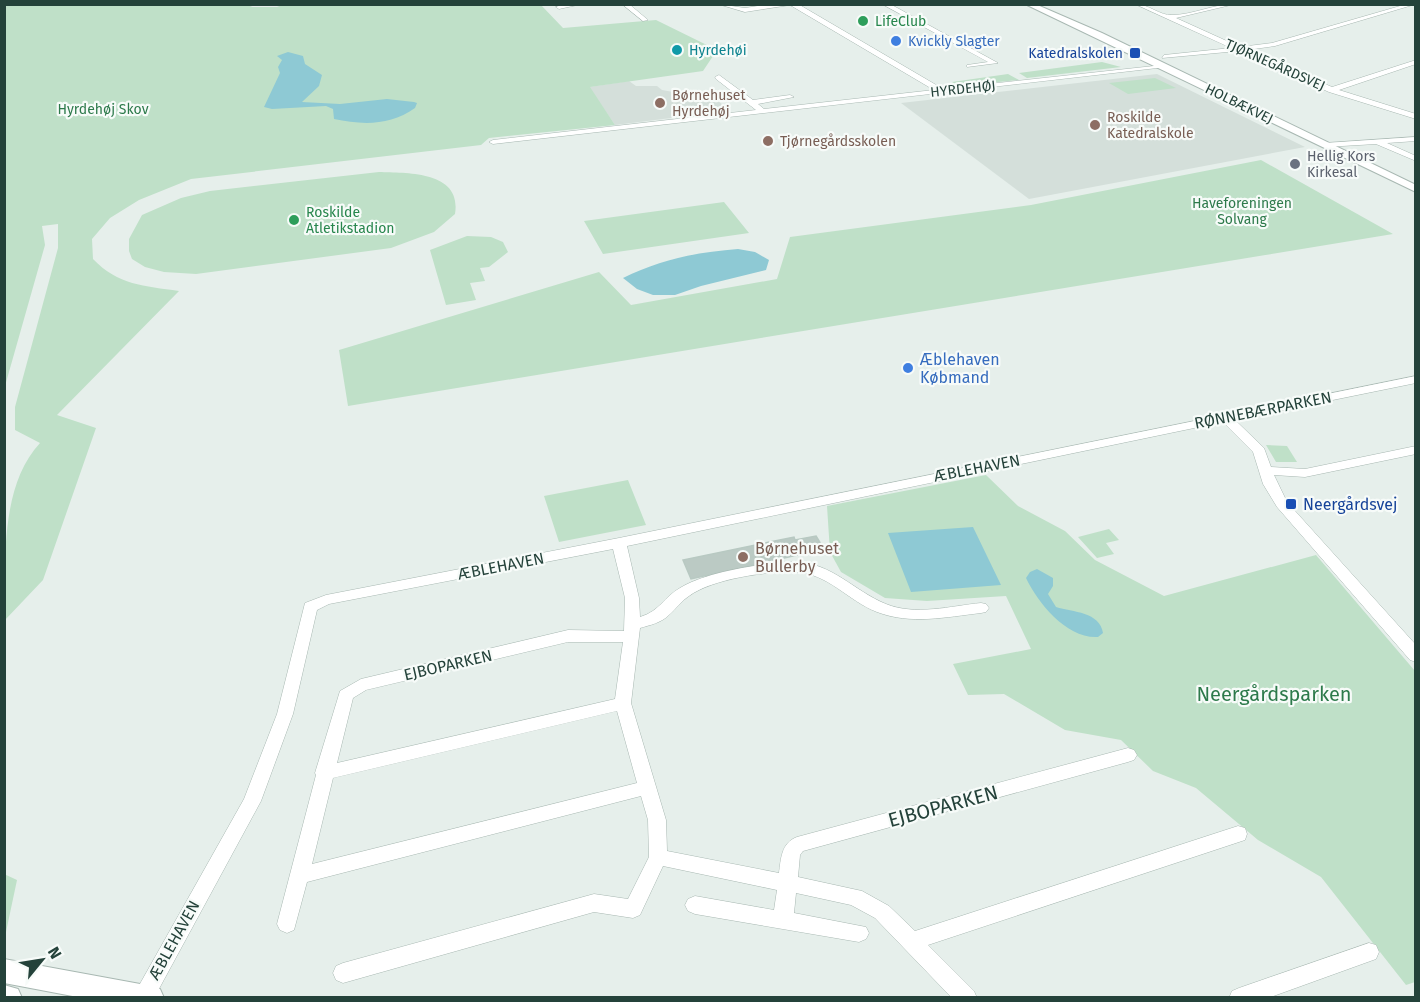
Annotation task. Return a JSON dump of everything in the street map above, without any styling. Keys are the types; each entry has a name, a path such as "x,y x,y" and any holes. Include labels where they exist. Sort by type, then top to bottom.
{"street":[{"path":"559,7 579,4"},
{"path":"625,4 645,20"},
{"path":"721,4 745,10 790,4 940,92"},
{"path":"885,4 995,63 969,66"},
{"name":"HOLBÆKVEJ","path":"1019,4 1062,18"},
{"name":"HOLBÆKVEJ","path":"1028,4 1163,62 1325,146 1416,189"},
{"name":"TJØRNEGÅRDSVEJ","path":"1138,4 1332,90 1416,117"},
{"path":"1169,18 1232,4"},
{"path":"1400,4 1413,6"},
{"name":"HYRDEHØJ","path":"494,142 940,92 1163,62 1273,45 1413,6"},
{"path":"1332,90 1416,62"},
{"path":"735,78 721,79 763,112"},
{"path":"692,111 790,97"},
{"path":"1325,146 1416,139"},
{"path":"1378,142 1416,159"},
{"path":"1395,157 1416,166"},
{"name":"RØNNEBÆRPARKEN","path":"1111,441 1416,379"},
{"path":"1226,418 1259,451 1268,471 1270,484 1282,504 1416,656"},
{"name":"ÆBLEHAVEN","path":"146,997 252,801 285,714 310,607 326,600 619,543 1111,441"},
{"path":"1268,471 1305,473 1416,450"},
{"path":"343,973 594,903 633,909 658,857 657,820 623,703 633,631 632,598 619,543"},
{"name":"EJBOPARKEN","path":"288,924 343,699 355,688 568,636 633,631 656,618 674,599 688,589 765,571 798,567 829,575 862,599 884,609 922,614 981,608"},
{"path":"324,773 623,703"},
{"name":"EJBOPARKEN","path":"783,920 791,853 796,845 1128,755"},
{"path":"299,876 649,787"},
{"path":"913,941 1238,834"},
{"path":"658,857 855,897 882,912 967,998"},
{"path":"695,905 859,933"},
{"path":"1239,998 1369,952"},
{"path":"4,972 146,997"}],"shaded area":[{"name":"Roskilde Katedralskole","path":"1157,74 1305,147 1029,199 901,103"},
{"name":"Børnehuset Hyrdehøj","path":"629,81 636,86 657,86 662,90 717,100 724,106 691,110 695,115 615,125 589,87"}],"green space":[{"name":"Hyrdehøj Skov","path":"284,4 541,5 563,28 656,20 717,50 703,71 590,87 615,125 489,138 481,145 191,179 139,200 110,218 92,239 93,259 102,268 132,283 179,291 57,415 96,428 43,580 5,620 6,550 11,503 27,461 40,443 15,430 15,407 58,248 58,224 42,226 45,245 5,386 5,5 255,5 250,7 277,7"},
{"path":"1102,62 1121,67 1027,78 1019,73"},
{"path":"1008,74 1019,80 959,86 952,82"},
{"path":"1155,78 1176,88 1128,94 1109,83"},
{"name":"Haveforeningen Solvang","path":"1261,160 1393,234 348,406 339,350 599,272 631,305 777,279 790,237 1031,205"},
{"name":"Roskilde Atletikstadion","path":"379,172 418,174 442,182 450,189 455,200 455,214 434,232 391,248 196,274 164,272 145,267 132,259 129,251 129,239 142,215 181,198 210,191"},
{"path":"724,202 749,233 603,254 584,221"},
{"path":"467,236 491,237 503,242 508,252 489,267 480,268 485,281 470,283 476,300 446,305 430,250"},
{"path":"1266,445 1287,446 1297,462 1276,462"},
{"name":"Neergårdsparken","path":"986,475 1018,506 1065,531 1095,560 1164,596 1316,555 1415,671 1415,982 1406,985 1321,877 1258,840 1196,788 1153,771 1121,740 1065,730 1004,694 968,695 953,664 1031,649 1006,596 927,601 885,598 841,572 830,552 827,506"},
{"path":"628,480 646,525 559,542 544,496"},
{"path":"1109,529 1119,540 1106,543 1114,554 1097,558 1078,537"},
{"path":"4,874 17,880 6,932 4,931"}],"water":[{"path":"288,52 303,56 305,64 322,75 319,86 302,102 340,104 387,99 414,102 417,103 415,108 386,121 365,123 334,119 333,109 326,106 272,109 264,107 280,73 278,67 282,60 277,56"},
{"path":"738,249 755,252 769,260 766,270 675,295 653,295 637,289 623,278 650,266 679,258"},
{"path":"973,527 1001,585 911,592 888,533"},
{"path":"1037,569 1053,578 1053,586 1048,594 1056,607 1091,617 1101,626 1103,633 1098,637 1086,636 1075,632 1055,618 1038,598 1026,578 1030,572"}],"building":[{"name":"Børnehuset Bullerby","path":"816,536 824,549 691,579 683,560 794,537 795,540"}],"place":[{"name":"LifeClub","path":"863,21"},
{"name":"Kvickly Slagter","path":"896,41"},
{"name":"Hyrdehøi","path":"677,50"},
{"name":"Katedralskolen","path":"1135,53"},
{"name":"Børnehuset Hyrdehøj","path":"660,103"},
{"name":"Roskilde Katedralskole","path":"1095,125"},
{"name":"Tjørnegårdsskolen","path":"768,141"},
{"name":"Hellig Kors Kirkesal","path":"1295,164"},
{"name":"Roskilde Atletikstadion","path":"294,220"},
{"name":"Æblehaven Købmand","path":"908,368"},
{"name":"Neergårdsvej","path":"1291,504"},
{"name":"Børnehuset Bullerby","path":"743,557"}]}
